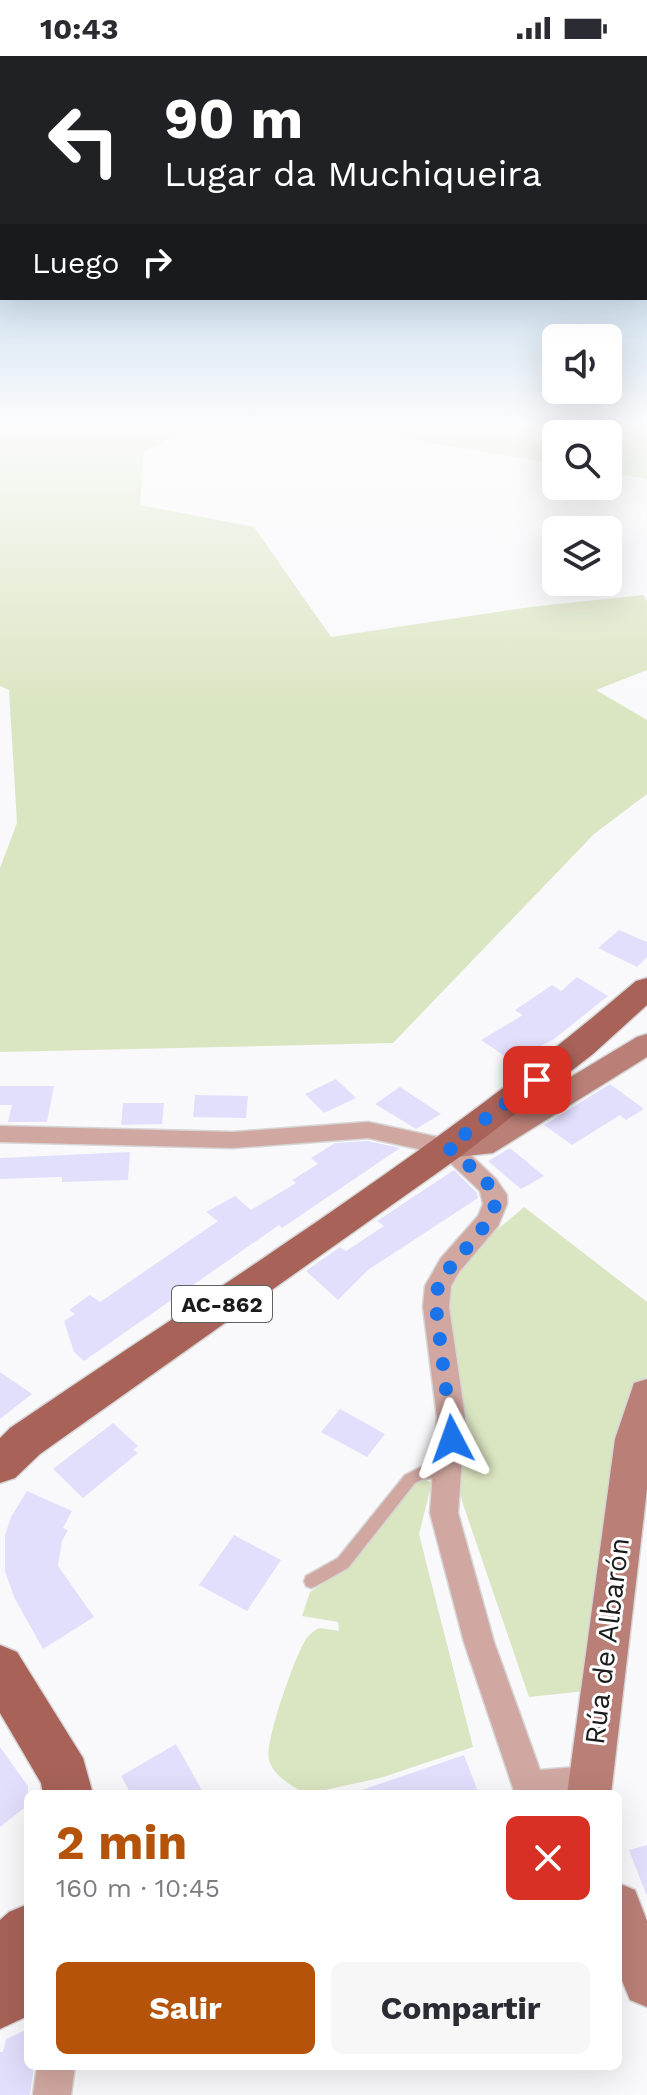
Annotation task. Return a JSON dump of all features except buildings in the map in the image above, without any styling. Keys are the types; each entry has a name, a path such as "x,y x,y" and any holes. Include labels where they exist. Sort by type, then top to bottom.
{"main road":[{"name":"AC-862","path":"0,1465 25,1441 448,1147 581,1046 647,988"},
{"path":"0,1668 73,1788"},
{"path":"0,1956 24,1935"},
{"path":"0,2001 24,1986"}],"street":[{"path":"0,1134 233,1140 368,1130 448,1147 482,1145 647,1044"},
{"path":"448,1147 488,1185 495,1195 495,1204 489,1220 450,1265 438,1286 436,1307 452,1439 444,1513 479,1642 531,1790 589,1788"},
{"name":"Rúa de Albarón","path":"589,1788 634,1439 647,1394"},
{"path":"622,1921 634,1963"},
{"path":"52,2095 55,2070"}],"lane":[{"path":"311,1581 343,1563 410,1479 425,1471 447,1474"}],"green space":[{"path":"0,520 219,520 254,527 331,637 530,607 643,595 647,601 647,670 596,690 647,720 647,794 594,834 393,1043 0,1052 0,868 17,823 9,690 0,686"},
{"path":"524,1207 647,1302 647,1376 633,1397 586,1691 529,1697 462,1501 458,1476 462,1434 448,1330 448,1310 459,1271 480,1245"},
{"path":"423,1479 431,1482 419,1534 473,1747 380,1778 324,1790 300,1790 284,1780 271,1766 269,1751 282,1700 306,1639 320,1628 339,1631 338,1622 302,1616 310,1592 339,1573 409,1488"}],"route":[{"path":"452,1439 436,1307 438,1286 450,1265 489,1220 495,1195 448,1147 537,1080"}]}
